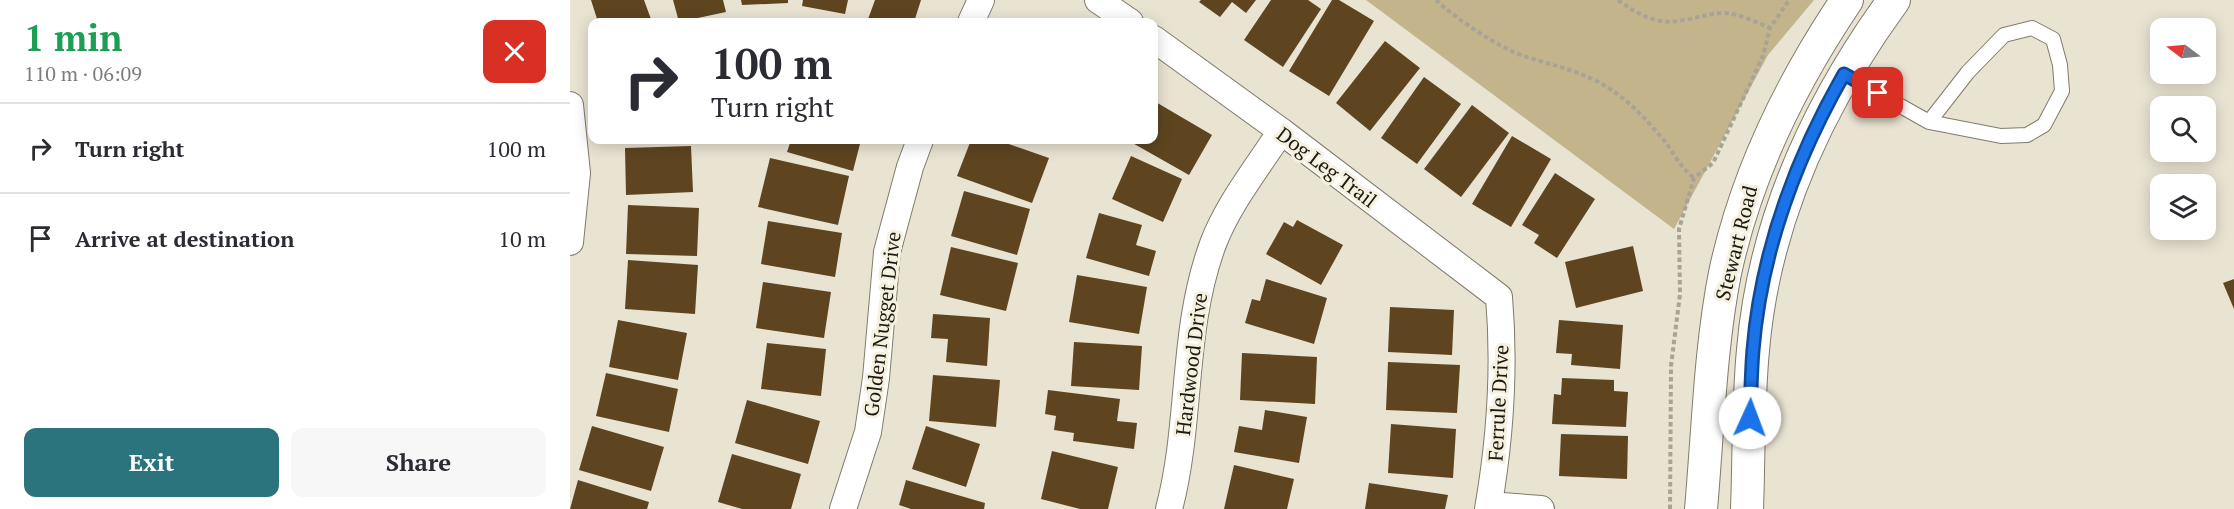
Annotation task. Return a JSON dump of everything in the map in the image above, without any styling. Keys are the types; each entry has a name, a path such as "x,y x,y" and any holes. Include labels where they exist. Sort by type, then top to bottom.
{"street":[{"path":"973,18 981,0"},
{"path":"1098,0 1124,18"},
{"name":"Stewart Road","path":"1701,509 1717,328 1725,273 1738,221 1770,135 1795,85 1847,0"},
{"name":"Stewart Road","path":"1747,509 1753,351 1762,286 1785,203 1822,114 1844,74 1894,0"},
{"name":"Dog Leg Trail","path":"1158,42 1281,131 1499,297"},
{"path":"570,105 577,173 570,242"},
{"name":"Hardwood Drive","path":"1169,509 1179,455 1192,329 1204,273 1213,243 1226,217 1281,131"},
{"name":"Golden Nugget Drive","path":"843,509 868,432 876,378 887,252 910,166 918,144"},
{"name":"Ferrule Drive","path":"1489,507 1496,451 1502,359 1499,297"},
{"path":"1489,507 1541,509"}],"lane":[{"path":"1844,74 1929,122 2001,136 2027,135 2044,125 2062,91 2060,65 2053,39 2032,28 2004,35 1968,72 1929,122"}],"path":[{"path":"1436,0 1445,9 1510,50 1574,71 1603,84 1635,107 1667,144 1687,173 1694,178"},
{"path":"1618,0 1637,14 1659,22 1682,21 1705,14 1728,13 1770,28"},
{"path":"1671,509 1671,376 1680,294 1679,230 1694,178 1713,163 1762,56 1770,28 1789,0"}],"shaded area":[{"path":"1366,0 1814,0 1768,55 1674,229"}],"building":[{"path":"591,0 644,0 651,18 597,18"},
{"path":"673,0 723,0 726,12 698,18 678,18"},
{"path":"741,0 788,0 788,3 742,5"},
{"path":"803,0 848,0 845,14 802,6"},
{"path":"875,0 921,0 915,18 868,18"},
{"path":"1201,0 1256,0 1246,13 1232,2 1220,17 1199,2"},
{"path":"1271,0 1308,0 1321,9 1283,67 1244,40"},
{"path":"1332,0 1339,0 1374,21 1329,96 1289,71"},
{"path":"1385,41 1420,68 1370,131 1336,103"},
{"path":"1424,77 1461,104 1417,164 1381,138"},
{"path":"1158,103 1212,135 1189,175 1134,144 1158,144"},
{"path":"1472,105 1509,133 1461,197 1424,169"},
{"path":"1512,136 1551,159 1511,227 1472,204"},
{"path":"790,144 860,144 853,171 787,152"},
{"path":"969,144 1009,144 1049,158 1032,203 957,176"},
{"path":"691,146 693,192 626,195 625,148"},
{"path":"1131,156 1182,179 1163,222 1112,199"},
{"path":"770,158 849,176 838,225 758,207"},
{"path":"1555,173 1595,199 1557,258 1534,243 1539,235 1522,225"},
{"path":"964,191 1030,209 1017,255 951,236"},
{"path":"628,205 699,208 697,256 626,254"},
{"path":"1099,213 1142,225 1136,245 1156,251 1149,276 1086,258"},
{"path":"1297,220 1343,245 1321,285 1266,254 1284,222 1293,227"},
{"path":"768,221 842,233 835,277 761,264"},
{"path":"1633,246 1643,291 1576,308 1565,262"},
{"path":"951,247 1018,263 1006,311 940,295"},
{"path":"628,260 698,265 695,314 625,309"},
{"path":"1077,275 1147,287 1139,334 1069,322"},
{"path":"1266,279 1327,298 1314,344 1245,323 1252,299 1260,301"},
{"path":"2234,279 2234,309 2223,283"},
{"path":"763,282 831,292 824,338 756,328"},
{"path":"1390,307 1454,310 1452,355 1388,352"},
{"path":"933,314 990,318 987,366 946,362 948,339 931,338"},
{"path":"618,320 687,333 678,380 609,367"},
{"path":"1559,320 1623,325 1620,369 1571,365 1572,354 1556,353"},
{"path":"1074,342 1142,346 1139,390 1071,386"},
{"path":"767,343 826,349 821,396 761,389"},
{"path":"1242,353 1317,357 1315,404 1240,400"},
{"path":"1388,362 1460,365 1457,413 1386,410"},
{"path":"606,373 678,389 669,432 596,416"},
{"path":"933,375 1000,380 996,427 929,421"},
{"path":"1562,378 1614,380 1614,391 1628,392 1626,427 1552,424 1554,394 1561,395"},
{"path":"1048,390 1120,399 1117,421 1137,423 1134,449 1073,441 1074,433 1054,430 1056,416 1045,414"},
{"path":"747,400 820,421 808,464 735,443"},
{"path":"1265,410 1307,417 1299,463 1234,452 1239,426 1262,430"},
{"path":"1391,424 1456,429 1453,478 1388,473"},
{"path":"592,426 664,447 651,491 579,470"},
{"path":"926,426 980,444 966,487 912,469"},
{"path":"1561,434 1628,436 1627,479 1559,476"},
{"path":"1052,451 1118,467 1108,509 1080,509 1041,499"},
{"path":"732,454 801,474 791,509 742,509 718,502"},
{"path":"1234,465 1294,479 1287,509 1224,509"},
{"path":"578,480 649,502 647,509 570,509"},
{"path":"906,480 985,503 984,509 911,509 899,505"},
{"path":"1369,483 1448,495 1445,509 1365,509"}],"route":[{"path":"1750,418 1753,351 1762,286 1772,243 1801,161 1827,104 1844,74 1878,93"}]}
